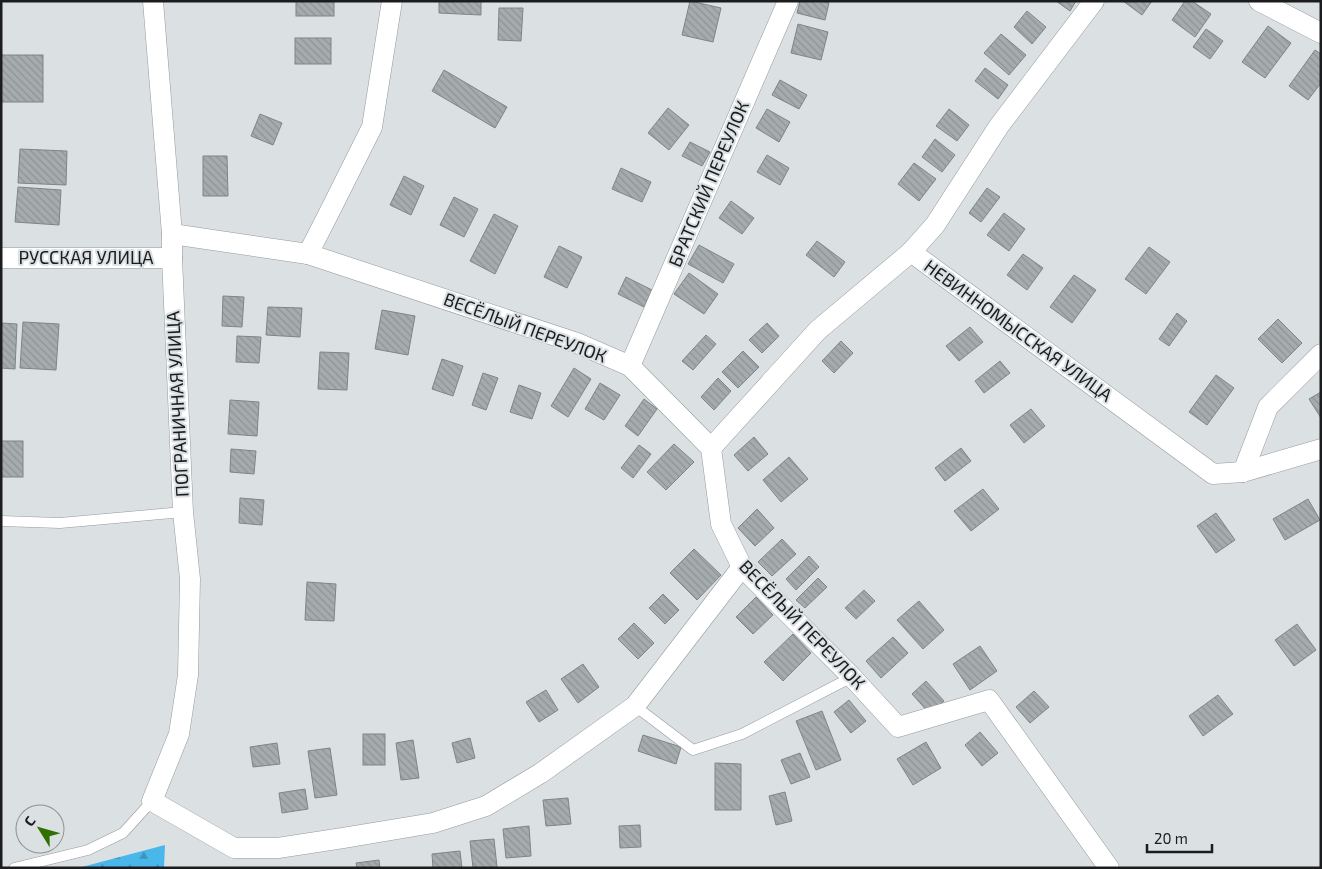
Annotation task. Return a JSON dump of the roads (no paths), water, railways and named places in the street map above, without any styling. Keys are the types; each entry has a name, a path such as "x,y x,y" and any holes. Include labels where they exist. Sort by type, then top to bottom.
{"street":[{"name":"ПОГРАНИЧНАЯ УЛИЦА","path":"152,801 179,734 188,675 190,579 183,512 172,234 153,1"},
{"path":"308,254 372,127 392,1"},
{"name":"БРАТСКИЙ ПЕРЕУЛОК","path":"630,366 788,1"},
{"path":"911,252 935,225 999,126 1094,1"},
{"path":"1259,1 1321,33"},
{"name":"ВЕСЁЛЫЙ ПЕРЕУЛОК","path":"172,234 308,254 577,343 630,366 711,448 721,524 742,567 852,677 898,728 989,700 1109,868"},
{"name":"НЕВИННОМЫССКАЯ УЛИЦА","path":"711,448 818,330 911,252 1213,474 1243,472 1321,449"},
{"name":"РУССКАЯ УЛИЦА","path":"1,258 172,258"},
{"path":"1243,472 1268,407 1321,354"},
{"path":"152,801 234,848 278,848 433,823 486,806 541,773 635,706 742,567"}],"lane":[{"path":"1,521 60,523 183,512"},
{"path":"635,706 693,750 742,734 852,677"},
{"path":"14,868 88,850 123,833 152,801"}]}
